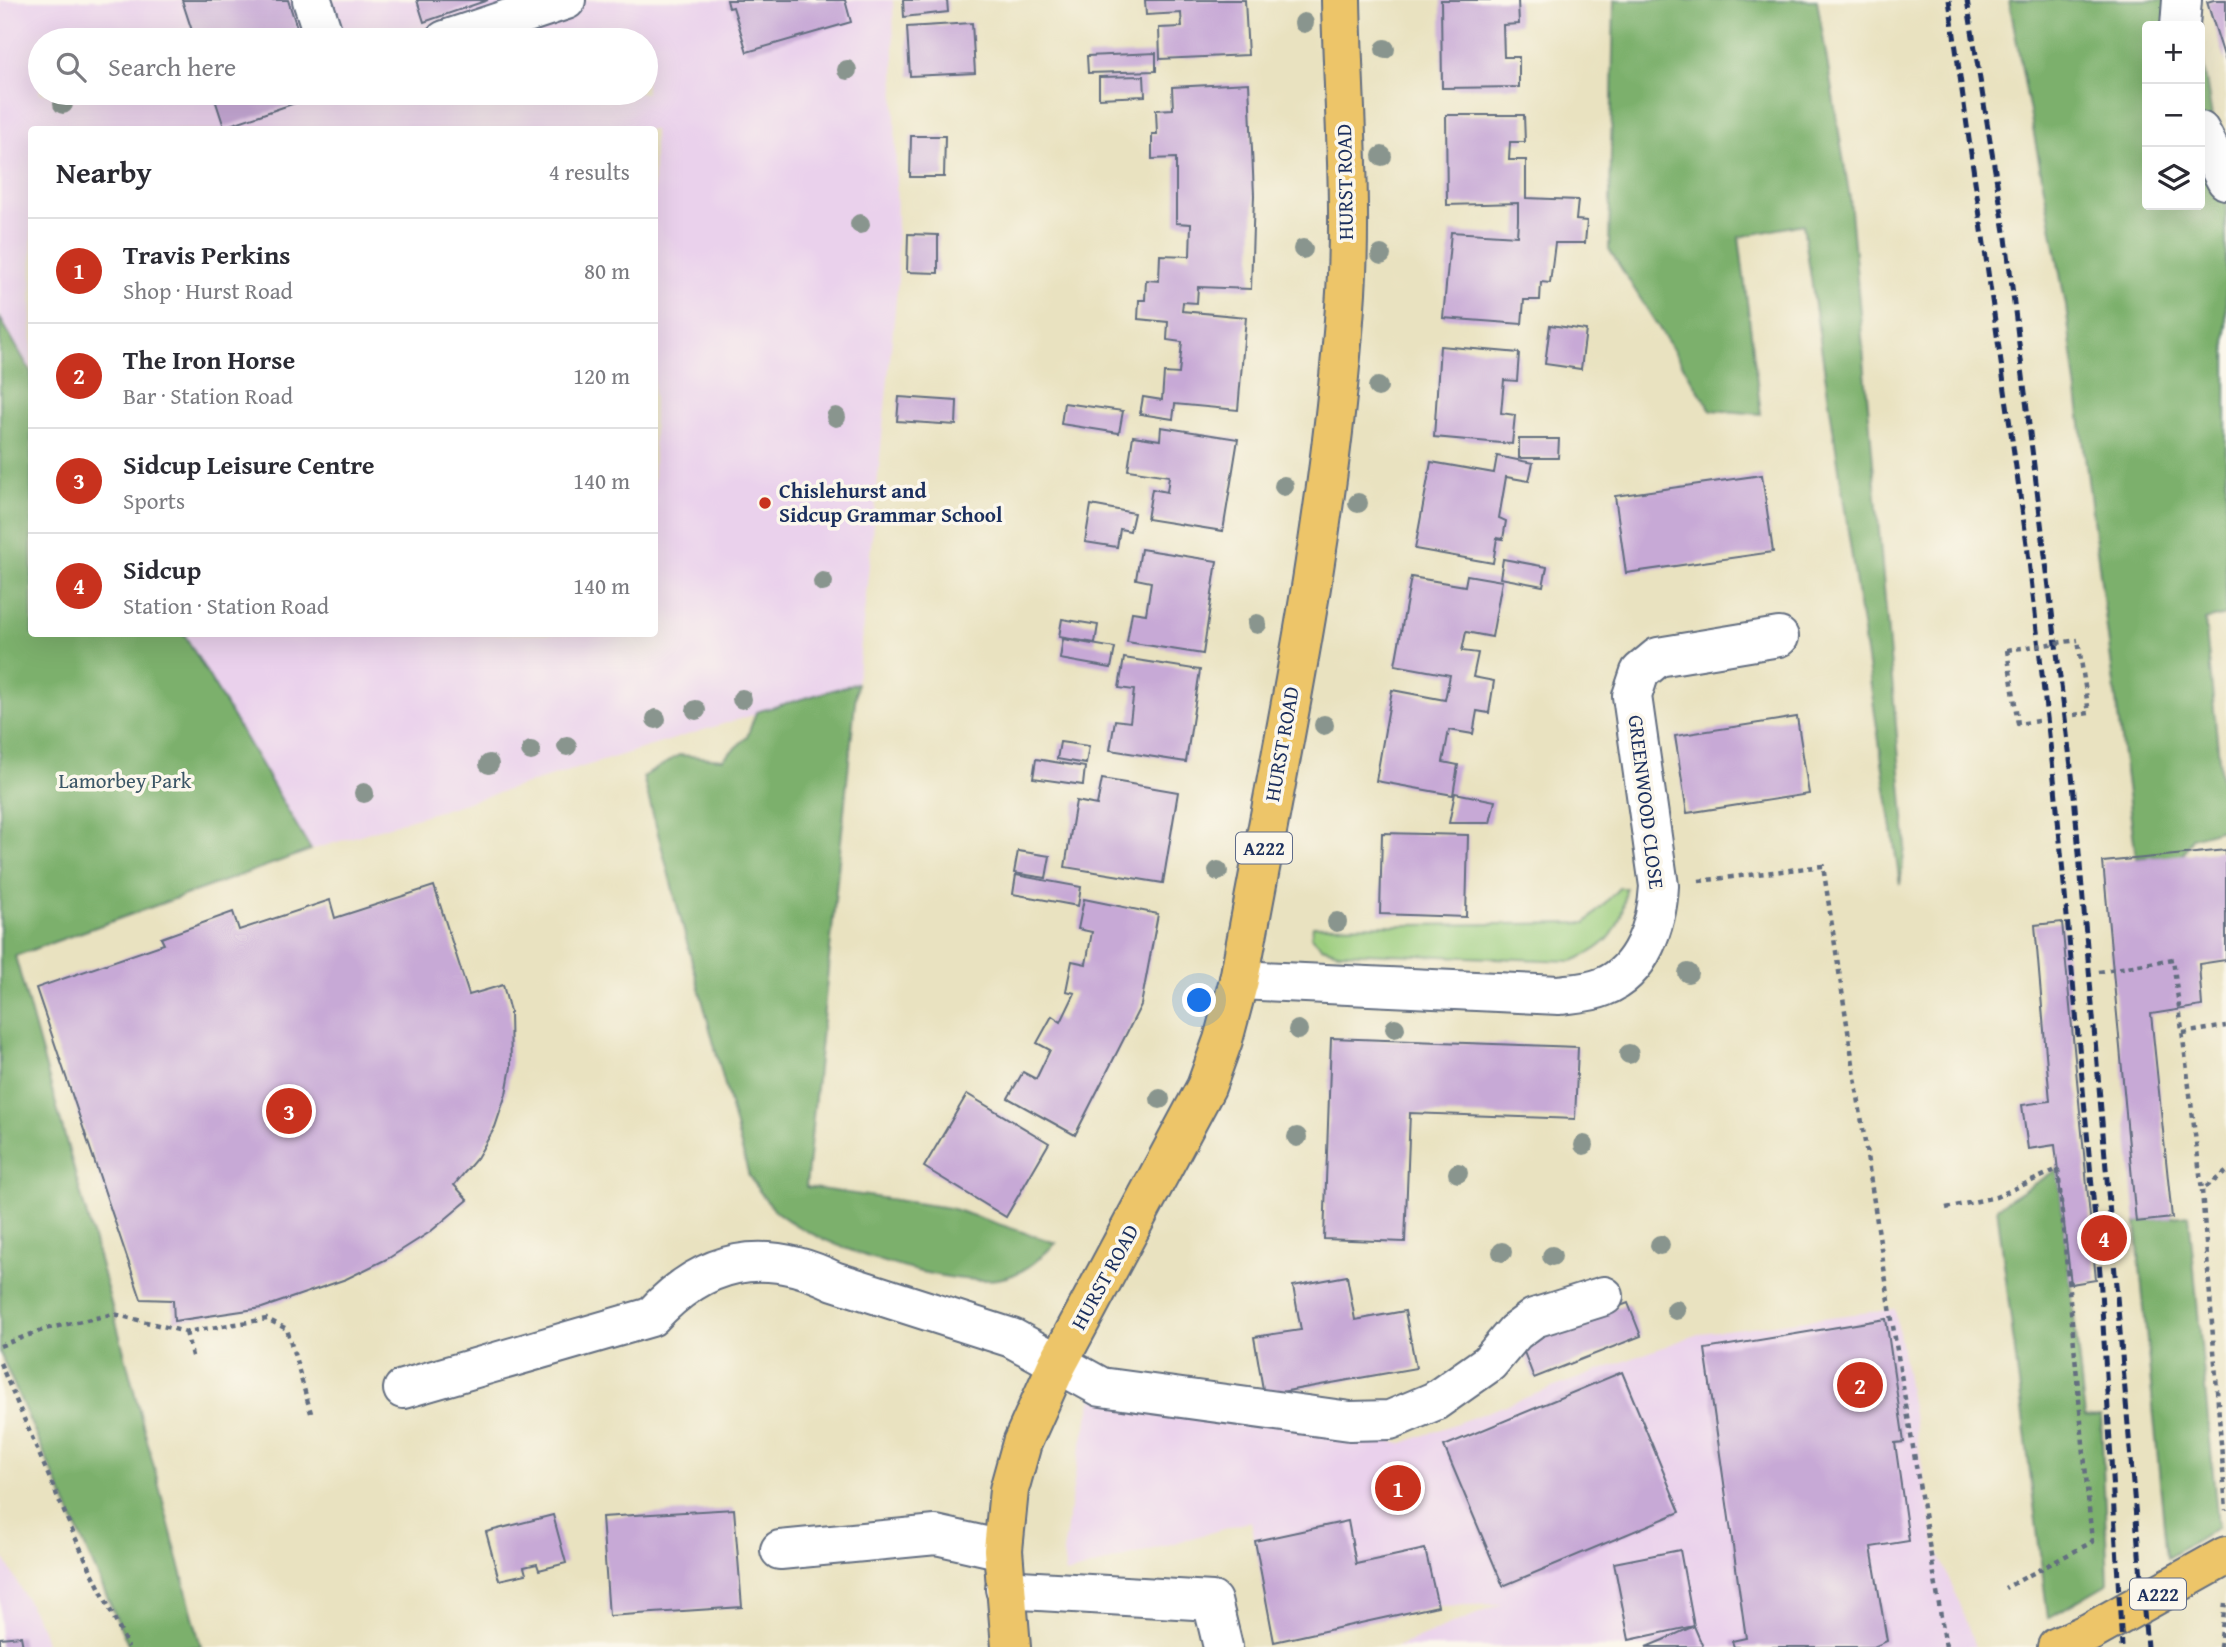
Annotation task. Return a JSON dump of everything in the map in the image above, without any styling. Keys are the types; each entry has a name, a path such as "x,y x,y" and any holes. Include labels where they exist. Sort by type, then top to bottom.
{"main road":[{"name":"HURST ROAD","path":"1011,1647 1003,1550 1009,1490 1022,1443 1056,1365 1206,1087 1223,1040 1239,980 1315,554 1343,331 1346,209 1341,0"},
{"name":"A222","path":"2057,1647 2090,1632 2226,1556"}],"street":[{"path":"312,0 321,28"},
{"path":"2180,21 2182,0"},
{"path":"480,28 556,2"},
{"path":"2205,140 2226,180"},
{"name":"GREENWOOD CLOSE","path":"1239,980 1559,995 1591,991 1619,978 1640,954 1651,932 1659,886 1632,696 1640,672 1658,657 1779,637"},
{"path":"403,1389 651,1317 670,1296 693,1280 718,1268 764,1261 809,1269 834,1281 1012,1338 1056,1365 1101,1387 1350,1421 1390,1420 1435,1401 1489,1363 1515,1332 1534,1318 1604,1296"},
{"path":"780,1550 936,1535 1003,1550"},
{"path":"1005,1589 1212,1601 1223,1647"}],"path":[{"path":"2038,721 2018,724 2007,650 2078,640 2089,713 2074,715"},
{"path":"1659,886 1823,866 1945,1647"},
{"path":"2099,972 2173,959 2202,1190 2226,1510"},
{"path":"2183,1033 2226,1026"},
{"path":"1946,1208 1996,1198 2058,1168 2092,1542 2006,1588"},
{"path":"2202,1190 2226,1172"},
{"path":"0,1346 45,1329 114,1314 186,1332 267,1319 288,1329 311,1413"},
{"path":"186,1332 193,1360"},
{"path":"0,1363 75,1538 128,1647"},
{"path":"2220,1647 2226,1596"}],"shaded area":[{"name":"Chislehurst and Sidcup Grammar School","path":"0,0 893,0 898,280 857,683 311,850 186,637 658,637 658,126 28,126 28,367 0,318"},
{"path":"1895,1309 1935,1543 1976,1647 1396,1647 1501,1604 1436,1606 1274,1642 1251,1521 1066,1574 1063,1553 1077,1463 1093,1397 1403,1443 1701,1333"},
{"path":"0,1550 42,1629 47,1647 0,1647"}],"green space":[{"path":"1614,0 1817,0 1850,199 1906,840 1900,884 1803,224 1739,237 1761,414 1711,410 1609,249"},
{"path":"2009,0 2194,0 2197,21 2142,21 2142,210 2205,210 2205,73 2226,205 2226,615 2205,620 2226,828 2192,838 2182,856 2136,858 2066,306"},
{"name":"Lamorbey Park","path":"0,318 28,367 28,637 186,637 311,850 15,956 114,1314 201,1647 129,1647 0,1353"},
{"path":"857,683 806,1187 950,1208 1056,1243 1030,1266 1007,1277 975,1280 947,1277 884,1262 798,1227 779,1214 763,1196 749,1176 643,777 679,755 723,759 747,737 756,712"},
{"path":"1619,888 1626,888 1624,902 1612,934 1596,949 1572,961 1338,952 1322,947 1311,936 1313,926 1586,923"},
{"path":"2058,1169 2085,1417 2101,1416 2108,1583 2048,1618 1997,1207"},
{"path":"2189,1215 2218,1527 2167,1558 2136,1222"}],"building":[{"path":"182,0 288,0 297,28 191,28"},
{"path":"417,0 488,0 424,22"},
{"path":"727,0 845,0 851,22 747,52 733,7 729,8"},
{"path":"903,0 947,0 948,12 904,17"},
{"path":"1145,0 1245,0 1248,55 1160,59 1159,28 1182,27 1181,13 1146,15"},
{"path":"1441,0 1518,0 1519,24 1503,25 1504,57 1519,57 1519,87 1442,88"},
{"path":"2226,0 2226,62 2207,2"},
{"path":"972,23 975,73 910,76 907,27"},
{"path":"1156,53 1156,71 1088,73 1087,56"},
{"path":"1144,76 1145,96 1099,98 1099,77"},
{"path":"1249,83 1254,195 1251,289 1198,287 1197,303 1183,302 1182,311 1246,317 1238,410 1175,404 1173,419 1140,414 1143,397 1162,400 1164,373 1179,374 1182,342 1167,340 1168,322 1138,319 1139,300 1145,300 1146,280 1159,281 1160,255 1190,256 1191,224 1176,223 1176,158 1152,159 1152,134 1157,134 1156,110 1173,109 1172,87"},
{"path":"217,105 289,105 227,126 224,126"},
{"path":"1446,115 1524,115 1525,142 1510,142 1509,160 1526,160 1526,198 1578,200 1576,220 1587,221 1585,243 1555,243 1550,283 1541,282 1540,300 1524,300 1522,324 1443,318 1451,232 1517,236 1518,220 1518,203 1447,205"},
{"path":"911,136 945,136 944,177 910,177"},
{"path":"908,234 938,235 938,273 907,272"},
{"path":"1550,325 1586,330 1581,369 1545,364"},
{"path":"1440,346 1519,353 1517,381 1504,380 1501,413 1515,415 1512,444 1434,437"},
{"path":"899,397 957,401 956,425 897,421"},
{"path":"1064,403 1123,411 1119,433 1061,424"},
{"path":"1161,427 1238,439 1223,531 1147,519 1152,489 1167,492 1169,476 1128,470 1133,436 1160,440"},
{"path":"1519,439 1559,439 1558,458 1519,458"},
{"path":"1497,456 1533,463 1529,481 1506,477 1499,518 1506,521 1503,539 1497,538 1493,563 1415,549 1431,462 1494,473"},
{"path":"1762,475 1773,552 1626,573 1615,496"},
{"path":"1091,505 1134,513 1130,531 1120,529 1117,547 1085,542"},
{"path":"1141,549 1217,561 1203,654 1127,642 1132,612 1146,614 1151,582 1136,579"},
{"path":"1503,559 1547,567 1543,586 1500,578"},
{"path":"1467,575 1502,581 1492,637 1466,632 1462,651 1478,653 1473,677 1494,681 1489,713 1477,711 1473,734 1449,730 1443,762 1458,765 1453,795 1376,781 1392,690 1445,700 1450,675 1395,665 1411,577 1465,586"},
{"path":"1062,619 1098,625 1095,643 1059,637"},
{"path":"1063,639 1115,648 1111,668 1060,659"},
{"path":"1124,658 1200,670 1186,762 1110,750 1115,720 1130,722 1134,690 1119,688"},
{"path":"1797,717 1809,794 1687,813 1675,736"},
{"path":"1060,742 1089,746 1086,764 1057,759"},
{"path":"1036,759 1085,767 1083,785 1033,778"},
{"path":"1102,779 1178,792 1163,883 1065,867 1076,801 1097,805"},
{"path":"1455,793 1495,801 1490,823 1449,823"},
{"path":"1382,833 1468,835 1466,917 1380,914"},
{"path":"2226,850 2226,960 2199,964 2202,1006 2151,1014 2172,1218 2136,1222 2103,862"},
{"path":"1018,851 1050,856 1046,878 1014,873"},
{"path":"1016,875 1081,887 1078,906 1013,894"},
{"path":"434,886 469,995 503,985 510,1012 511,1067 506,1094 495,1127 477,1158 454,1185 468,1200 430,1232 389,1258 346,1279 262,1308 174,1321 173,1300 141,1299 36,988 164,944 161,938 233,912 239,930 330,900 335,918"},
{"path":"1084,899 1158,914 1141,1005 1075,1135 1008,1098 1023,1072 1036,1079 1050,1050 1037,1043 1052,1016 1061,1022 1075,993 1066,991 1072,961 1086,964 1092,932 1078,929"},
{"path":"2062,922 2096,1280 2071,1284 2055,1145 2028,1149 2022,1105 2050,1101 2035,925"},
{"path":"1331,1038 1578,1047 1575,1119 1410,1113 1405,1242 1324,1239"},
{"path":"967,1094 1049,1143 1006,1217 924,1167"},
{"path":"1347,1276 1355,1320 1405,1311 1416,1368 1264,1395 1254,1337 1301,1330 1293,1286"},
{"path":"1628,1303 1641,1336 1534,1378 1521,1344"},
{"path":"1886,1319 1904,1442 1895,1443 1909,1541 1871,1547 1887,1641 1874,1647 1734,1647 1732,1641 1746,1638 1705,1349"},
{"path":"1622,1372 1680,1512 1503,1586 1444,1446"},
{"path":"734,1509 742,1607 609,1616 602,1517"},
{"path":"553,1515 566,1563 539,1570 537,1564 524,1567 526,1574 499,1580 486,1532"},
{"path":"1348,1521 1356,1564 1425,1549 1438,1606 1274,1642 1255,1541"},
{"path":"1680,1550 1694,1626 1629,1640 1614,1563"},
{"path":"1694,1626 1703,1647 1646,1647 1663,1640"},
{"path":"21,1636 23,1647 0,1647 0,1638"}],"railway":[{"path":"1949,0 2027,544 2055,787 2100,1273 2122,1647"},
{"path":"1967,0 2006,238 2073,783 2147,1647"}],"place":[{"name":"Chislehurst and Sidcup Grammar School","path":"765,503"},
{"name":"Sidcup Leisure Centre","path":"289,1111"},
{"name":"Sidcup","path":"2104,1238"},
{"name":"The Iron Horse","path":"1860,1385"},
{"name":"Travis Perkins","path":"1398,1488"}]}
